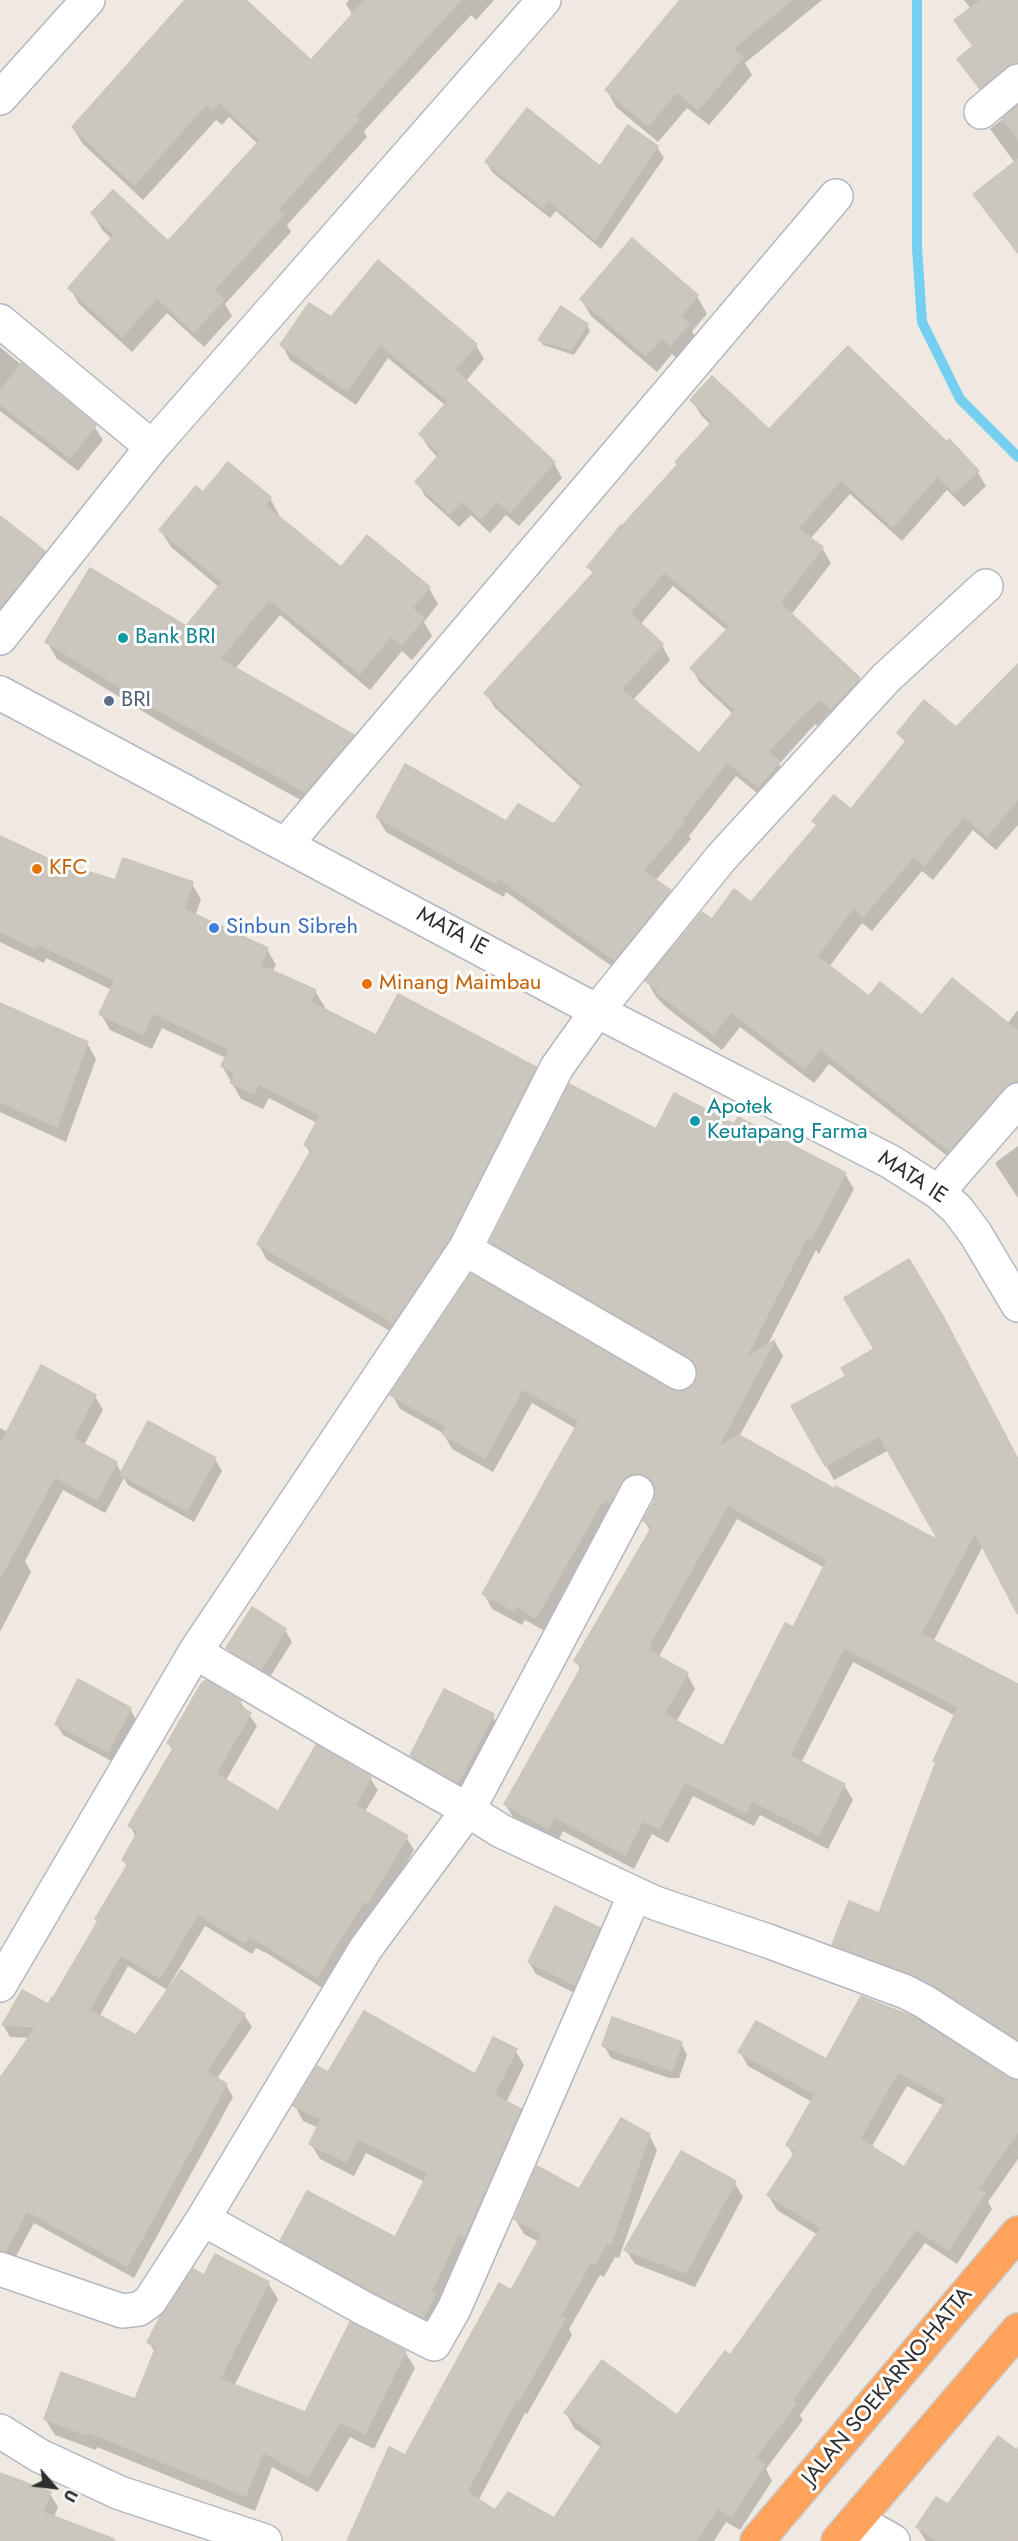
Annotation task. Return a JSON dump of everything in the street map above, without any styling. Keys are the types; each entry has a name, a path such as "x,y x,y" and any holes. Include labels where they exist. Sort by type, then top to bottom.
{"highway":[{"name":"JALAN SOEKARNO-HATTA","path":"757,2541 1018,2233"},
{"path":"847,2530 1018,2330"}],"street":[{"path":"0,98 88,0"},
{"path":"0,638 152,447 544,0"},
{"path":"981,112 1018,81"},
{"path":"286,844 836,196"},
{"path":"0,321 152,447"},
{"path":"0,1985 195,1652 465,1249 557,1067 597,1011 721,858 878,686 987,586"},
{"name":"MATA IE","path":"0,693 597,1011 891,1162 938,1192 957,1209 975,1233 1018,1305"},
{"path":"938,1192 1018,1100"},
{"path":"465,1249 679,1373"},
{"path":"0,2269 122,2312 139,2309 150,2301 203,2219 366,1948 468,1810 637,1492"},
{"path":"195,1652 501,1831 635,1894 906,1992 1018,2062"},
{"path":"203,2219 365,2309 434,2344 454,2309 635,1894"},
{"path":"0,2432 40,2456 120,2493 265,2541"},
{"path":"847,2530 893,2541"}],"building":[{"path":"185,0 246,0 311,60 365,0 461,0 355,116 359,120 277,210 283,215 214,290 224,299 194,332 157,298 122,337 68,288 114,235 91,213 113,190 168,241 260,140 219,102 212,110 206,105 134,185 72,127"},
{"path":"680,0 792,0 733,49 743,57 698,110 677,92 648,126 605,90"},
{"path":"981,0 1018,0 1018,63 1006,67 980,89 957,59 973,46 954,20"},
{"path":"1018,105 1018,139 1002,118"},
{"path":"527,108 600,166 628,125 658,146 595,240 549,201 543,208 485,162"},
{"path":"1018,159 1018,253 973,194"},
{"path":"632,238 698,295 681,316 689,324 670,346 662,338 646,356 580,299"},
{"path":"378,260 477,344 455,370 555,462 510,512 497,501 481,519 462,501 450,514 415,482 440,454 419,434 448,401 380,345 347,391 280,345 309,303 331,317"},
{"path":"561,306 588,324 571,350 538,340"},
{"path":"848,346 947,442 949,439 979,471 954,493 938,476 893,527 841,480 798,528 823,547 780,603 860,678 831,709 820,699 806,711 768,752 780,762 758,787 727,762 681,821 683,823 643,871 671,890 614,960 498,878 495,883 376,817 405,764 506,821 518,804 554,824 583,784 484,693 594,572 587,567 621,525 678,464 675,462 713,421 690,400 712,376 769,429","holes":["664,572 730,626 690,668 735,710 699,753 621,689 663,644 630,613"]},
{"path":"21,363 96,425 70,458 0,404 0,392"},
{"path":"228,462 271,497 265,505 341,567 367,535 430,587 412,608 424,618 402,645 391,636 360,674 269,599 220,659 354,735 305,792 156,709 45,642 90,568 186,626 222,582 159,530 196,486 203,492"},
{"path":"0,516 45,551 0,608"},
{"path":"1018,664 1018,799 987,836 964,816 924,866 913,857 863,917 853,908 817,956 869,996 880,982 922,1015 952,978 1018,1031 1018,1080 1004,1088 949,1151 820,1049 805,1069 731,1012 713,1035 645,981 702,912 712,919 734,889 751,902 817,825 812,821 834,795 851,809 906,741 897,733 924,700 956,727"},
{"path":"0,836 79,873 80,869 115,880 123,858 193,882 184,909 268,948 260,965 316,990 311,1002 376,1035 398,994 536,1067 449,1240 393,1323 257,1244 312,1149 304,1145 320,1115 259,1084 254,1094 230,1083 235,1073 221,1066 229,1049 153,1013 143,1035 99,1014 115,980 37,944 35,948 0,932"},
{"path":"0,1003 88,1042 57,1127 0,1102"},
{"path":"569,1084 656,1129 674,1093 734,1124 738,1117 846,1173 810,1241 807,1237 746,1358 775,1340 718,1447 739,1435 838,1491 835,1486 938,1540 879,1436 825,1466 791,1406 846,1376 841,1368 874,1349 844,1298 909,1259 944,1318 1018,1459 1018,1615 975,1533 921,1634 1018,1684 1018,2040 915,1975 832,1945 849,1901 879,1913 936,1762 933,1761 958,1707 844,1648 790,1756 845,1784 819,1835 752,1801 746,1813 685,1782 659,1829 643,1821 625,1855 555,1817 548,1829 504,1804 582,1666 574,1661 652,1527 643,1521 654,1501 656,1491 653,1482 645,1475 636,1473 627,1476 610,1503 606,1500 602,1502 536,1618 516,1606 514,1611 482,1594 579,1421 523,1389 485,1458 442,1434 446,1426 390,1395 471,1274 670,1389 678,1392 688,1389 695,1383 698,1374 695,1364 688,1357 490,1242","holes":["728,1505 827,1560 793,1627 785,1623 723,1746 664,1714 688,1673 648,1650"]},
{"path":"41,1365 96,1395 73,1438 117,1462 97,1500 55,1477 0,1578 0,1445"},
{"path":"148,1421 216,1458 187,1511 120,1474"},
{"path":"252,1607 286,1629 261,1669 226,1648"},
{"path":"78,1679 131,1708 108,1752 55,1724"},
{"path":"206,1680 241,1701 238,1705 251,1713 216,1774 278,1811 316,1745 371,1777 355,1805 408,1836 368,1903 364,1901 317,1977 259,1942 249,1937 245,1943 198,1914 160,1978 121,1955 89,2010 136,2035 181,1970 245,2014 206,2072 227,2084 127,2266 27,2211 6,2251 0,2251 0,2078 36,2027 2,2025 22,1990 48,2004 53,1998 98,1921 95,1919 128,1864 122,1860 138,1831 128,1826 174,1747 167,1743 201,1684"},
{"path":"444,1689 494,1714 458,1783 410,1755"},
{"path":"555,1906 600,1928 575,1985 528,1962"},
{"path":"861,1996 916,2018 1008,2078 1018,2081 1018,2132 978,2189 985,2193 948,2250 916,2229 792,2401 796,2404 755,2458 765,2465 731,2517 718,2508 696,2541 347,2541 389,2447 405,2455 499,2283 511,2290 542,2234 514,2219 537,2166 579,2189 621,2118 650,2134 611,2244 607,2243 595,2264 591,2262 560,2317 565,2319 519,2401 516,2399 467,2492 495,2510 508,2492 554,2518 604,2442 564,2413 602,2360 677,2415 725,2351 730,2355 821,2228 767,2195 796,2151 786,2145 815,2094 738,2052 756,2021 826,2059","holes":["898,2072 947,2099 904,2167 860,2139"]},
{"path":"364,2011 475,2074 493,2037 517,2049 494,2095 521,2109 470,2225 464,2237 459,2234 431,2292 436,2294 423,2318 280,2241 307,2191 395,2237 428,2173 358,2139 346,2162 309,2144 321,2119 293,2106 317,2066 328,2072"},
{"path":"612,2017 682,2042 672,2071 602,2046"},
{"path":"681,2151 736,2181 686,2273 624,2250"},
{"path":"215,2254 269,2282 220,2379 305,2412 350,2322 406,2351 365,2434 340,2422 308,2477 263,2452 246,2496 88,2432 87,2435 44,2419 61,2372 135,2399 156,2347 147,2342 160,2317 193,2269 204,2275"},
{"path":"998,2436 1018,2451 1018,2541 937,2541 916,2527 936,2497 948,2504"},
{"path":"0,2473 51,2492 43,2512 114,2539 114,2541 0,2541"}],"waterway":[{"path":"917,0 917,248 922,322 960,399 1018,457"}],"place":[{"name":"Bank BRI","path":"123,638"},
{"name":"BRI","path":"109,701"},
{"name":"KFC","path":"37,869"},
{"name":"Sinbun Sibreh","path":"214,928"},
{"name":"Minang Maimbau","path":"367,984"},
{"name":"Apotek Keutapang Farma","path":"695,1121"}]}
